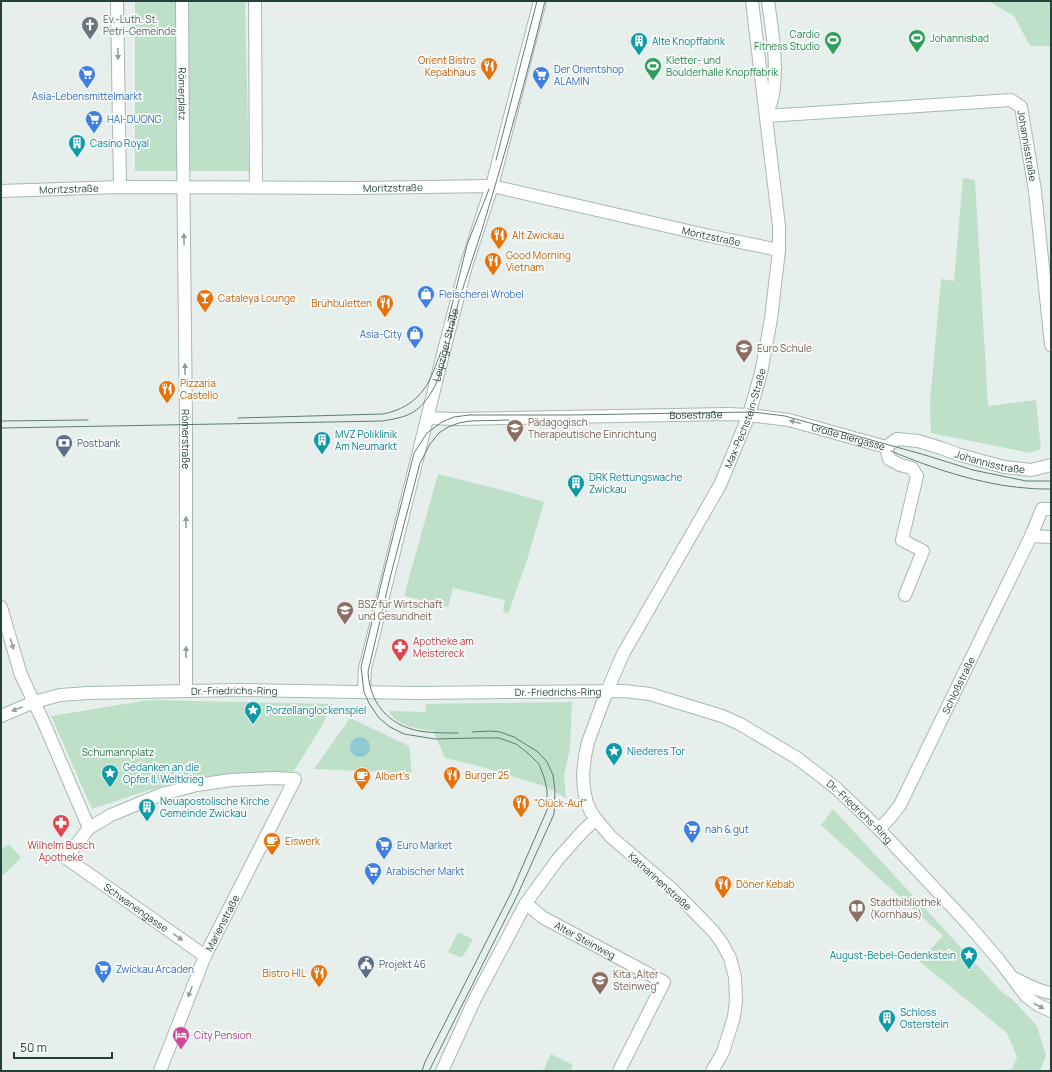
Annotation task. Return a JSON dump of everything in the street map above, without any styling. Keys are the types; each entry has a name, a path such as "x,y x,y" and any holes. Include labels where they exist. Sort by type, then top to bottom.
{"street":[{"path":"117,1 120,187"},
{"name":"Römerplatz","path":"182,1 184,188"},
{"path":"254,1 256,187"},
{"name":"Leipziger Straße","path":"364,692 365,668 443,354 466,266 492,186 540,1"},
{"name":"Max-Pechstein-Straße","path":"607,691 623,654 720,485 749,415 761,373 772,319 779,250 779,226 752,1"},
{"name":"Max-Pechstein-Straße","path":"766,116 773,94 775,68 772,27 768,1"},
{"name":"Johannisstraße","path":"766,116 1011,100 1021,107 1035,191 1051,345"},
{"name":"Moritzstraße","path":"1,191 120,187 374,188 492,186 694,233 779,250"},
{"name":"Römerstraße","path":"184,188 186,691"},
{"name":"Bosestraße","path":"427,418 456,419 720,414 749,415"},
{"name":"Große Biergasse","path":"749,415 789,420 886,447 889,460 912,468 917,476 902,540 923,551 905,595"},
{"name":"Johannisstraße","path":"886,447 897,439 918,441 960,455 1004,467 1031,470 1051,465"},
{"name":"Schloßstraße","path":"879,829 900,806 1031,536 1042,509 1051,509"},
{"path":"1031,536 1051,537"},
{"path":"1,607 21,675 89,828"},
{"name":"Dr.-Friedrichs-Ring","path":"1,716 34,702 81,693 238,690 455,693 624,691 650,694 711,713 740,724 803,763 836,788 879,829 968,924 998,959 1026,996 1038,1005 1051,1011"},
{"name":"Katharinenstraße","path":"607,691 588,742 585,756 583,774 587,803 596,819 611,837 672,889 713,931 722,943 730,958 735,977 736,1000 734,1017 723,1052 712,1071"},
{"name":"Marienstraße","path":"89,828 110,815 162,794 197,785 231,780 273,778 294,779 206,956 160,1071"},
{"path":"442,1071 475,999 526,904 558,859 596,819"},
{"name":"Schwanengasse","path":"89,828 66,858 206,956"},
{"name":"Alter Steinweg","path":"526,904 542,917 664,982 618,1071"},
{"name":"Dr.-Friedrichs-Ring","path":"1012,977 1033,988 1051,993"}],"green space":[{"path":"135,1 245,1 249,171 135,171"},
{"path":"988,1 1051,1 1051,46 1030,46 1014,16"},
{"path":"963,178 975,180 988,406 1036,400 1041,449 1030,453 931,433 930,403 941,279 954,281"},
{"path":"438,474 544,502 528,557 508,614 503,611 505,600 453,588 448,607 404,596"},
{"name":"Schumannplatz","path":"149,700 333,704 320,729 294,771 195,777 92,809 51,716"},
{"path":"572,702 570,748 564,776 566,798 544,786 479,766 445,758 433,731 408,726 396,720 389,711 425,712 426,704"},
{"path":"350,718 409,746 412,773 314,769"},
{"path":"833,809 1001,991 1013,1000 1037,1026 1046,1056 1040,1071 1011,1071 1017,1057 1007,1033 919,961 943,936 821,825"},
{"path":"9,844 21,858 1,877 1,849"},
{"path":"458,932 473,939 462,958 448,952"},
{"path":"551,1054 573,1065 570,1071 543,1071"}],"water":[{"path":"360,737 367,740 370,747 367,754 360,757 353,754 350,747 353,740"}],"tram line":[{"path":"496,160 537,1"},
{"path":"1,428 383,421 403,417 414,412 429,396 440,376 444,364 458,304 481,233 508,140 545,1"},
{"path":"448,321 467,245 489,189"},
{"path":"238,418 383,414 397,410 410,403 425,388 431,378 441,352"},
{"path":"422,1071 425,1062 511,893 547,810 547,790 539,764 516,744 499,738 435,739 404,734 390,727 379,718 364,692 361,667 383,576 414,453 427,433 442,422 454,417 469,415 750,412 785,416 973,470 1026,481 1051,481"},
{"path":"1,421 88,420"},
{"path":"458,733 415,730 394,721 379,706 373,696 368,672 390,578 420,463 430,444 439,433 448,427 459,423 470,421 509,420"},
{"path":"891,451 923,464 957,475 1009,486 1033,489 1051,489"},
{"path":"429,1071 517,896 554,814 555,791 553,775 547,762 538,752 514,737 500,732 472,732"}],"place":[{"name":"Ev.-Luth. St. Petri-Gemeinde","path":"90,40"},
{"name":"Johannisbad","path":"917,53"},
{"name":"Cardio Fitness Studio","path":"833,55"},
{"name":"Alte Knopffabrik","path":"639,56"},
{"name":"Orient Bistro Kepabhaus","path":"489,81"},
{"name":"Kletter- und Boulderhalle Knopffabrik","path":"653,81"},
{"name":"Asia-Lebensmittelmarkt","path":"87,89"},
{"name":"Der Orientshop ALAMIN","path":"541,90"},
{"name":"HAI-DUONG","path":"94,134"},
{"name":"Casino Royal","path":"77,158"},
{"name":"Alt Zwickau","path":"499,250"},
{"name":"Good Morning Vietnam","path":"493,276"},
{"name":"Fleischerei Wrobel","path":"426,309"},
{"name":"Cataleya Lounge","path":"205,313"},
{"name":"Brühbuletten","path":"385,318"},
{"name":"Asia-City","path":"415,349"},
{"name":"Euro Schule","path":"744,363"},
{"name":"Pizzaria Castello","path":"167,404"},
{"name":"Pädagogisch Therapeutische Einrichtung","path":"515,443"},
{"name":"MVZ Poliklinik Am Neumarkt","path":"322,455"},
{"name":"Postbank","path":"64,458"},
{"name":"DRK Rettungswache Zwickau","path":"576,498"},
{"name":"BSZ für Wirtschaft und Gesundheit","path":"345,625"},
{"name":"Apotheke am Meistereck","path":"400,662"},
{"name":"Porzellanglockenspiel","path":"253,725"},
{"name":"Niederes Tor","path":"614,766"},
{"name":"Gedanken an die Opfer II. Weltkrieg","path":"110,788"},
{"name":"Burger 25","path":"452,790"},
{"name":"Albert's","path":"362,791"},
{"name":"\"Glück-Auf\"","path":"521,818"},
{"name":"Neuapostolische Kirche Gemeinde Zwickau","path":"147,822"},
{"name":"Wilhelm Busch Apotheke","path":"61,838"},
{"name":"nah & gut","path":"692,844"},
{"name":"Eiswerk","path":"272,856"},
{"name":"Euro Market","path":"384,860"},
{"name":"Arabischer Markt","path":"373,886"},
{"name":"Döner Kebab","path":"723,899"},
{"name":"Stadtbibliothek (Kornhaus)","path":"857,923"},
{"name":"August-Bebel-Gedenkstein","path":"969,970"},
{"name":"Projekt 46","path":"366,979"},
{"name":"Zwickau Arcaden","path":"103,984"},
{"name":"Bistro HIL","path":"319,988"},
{"name":"Kita „Alter Steinweg“","path":"600,995"},
{"name":"Schloss Osterstein","path":"887,1033"},
{"name":"City Pension","path":"181,1050"}]}
